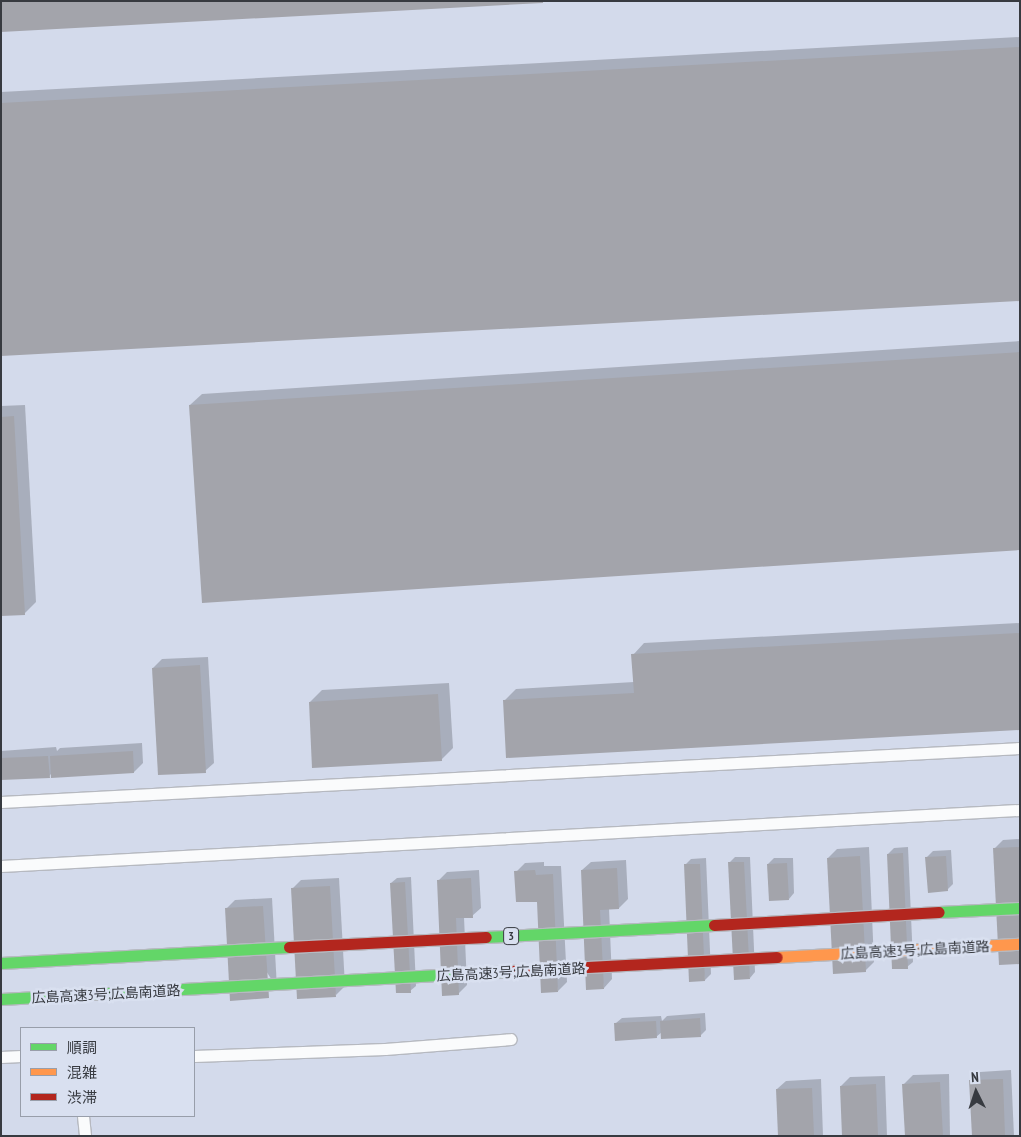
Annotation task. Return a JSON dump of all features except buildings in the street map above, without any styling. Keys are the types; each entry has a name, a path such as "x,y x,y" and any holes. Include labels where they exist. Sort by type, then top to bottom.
{"highway":[{"name":"3","path":"1,963 1020,908"},
{"name":"広島高速3号;広島南道路","path":"1,999 972,946 1020,946"}],"lane":[{"path":"1,802 1020,748"},
{"path":"1,866 1020,810"},
{"path":"195,1056 375,1050 511,1039"},
{"path":"1,1057 20,1056"},
{"path":"84,1117 84,1136"}],"shaded area":[{"path":"1,1 1020,1 1020,1136 1,1136"}],"traffic: fast":[{"path":"939,912 1020,908"},
{"path":"486,937 714,925"},
{"path":"1,963 289,947"},
{"path":"1,999 512,971"}],"traffic: slow":[{"path":"777,957 1020,944"}],"traffic: jam":[{"path":"714,925 939,912"},
{"path":"289,947 486,937"},
{"path":"512,971 777,957"}]}
